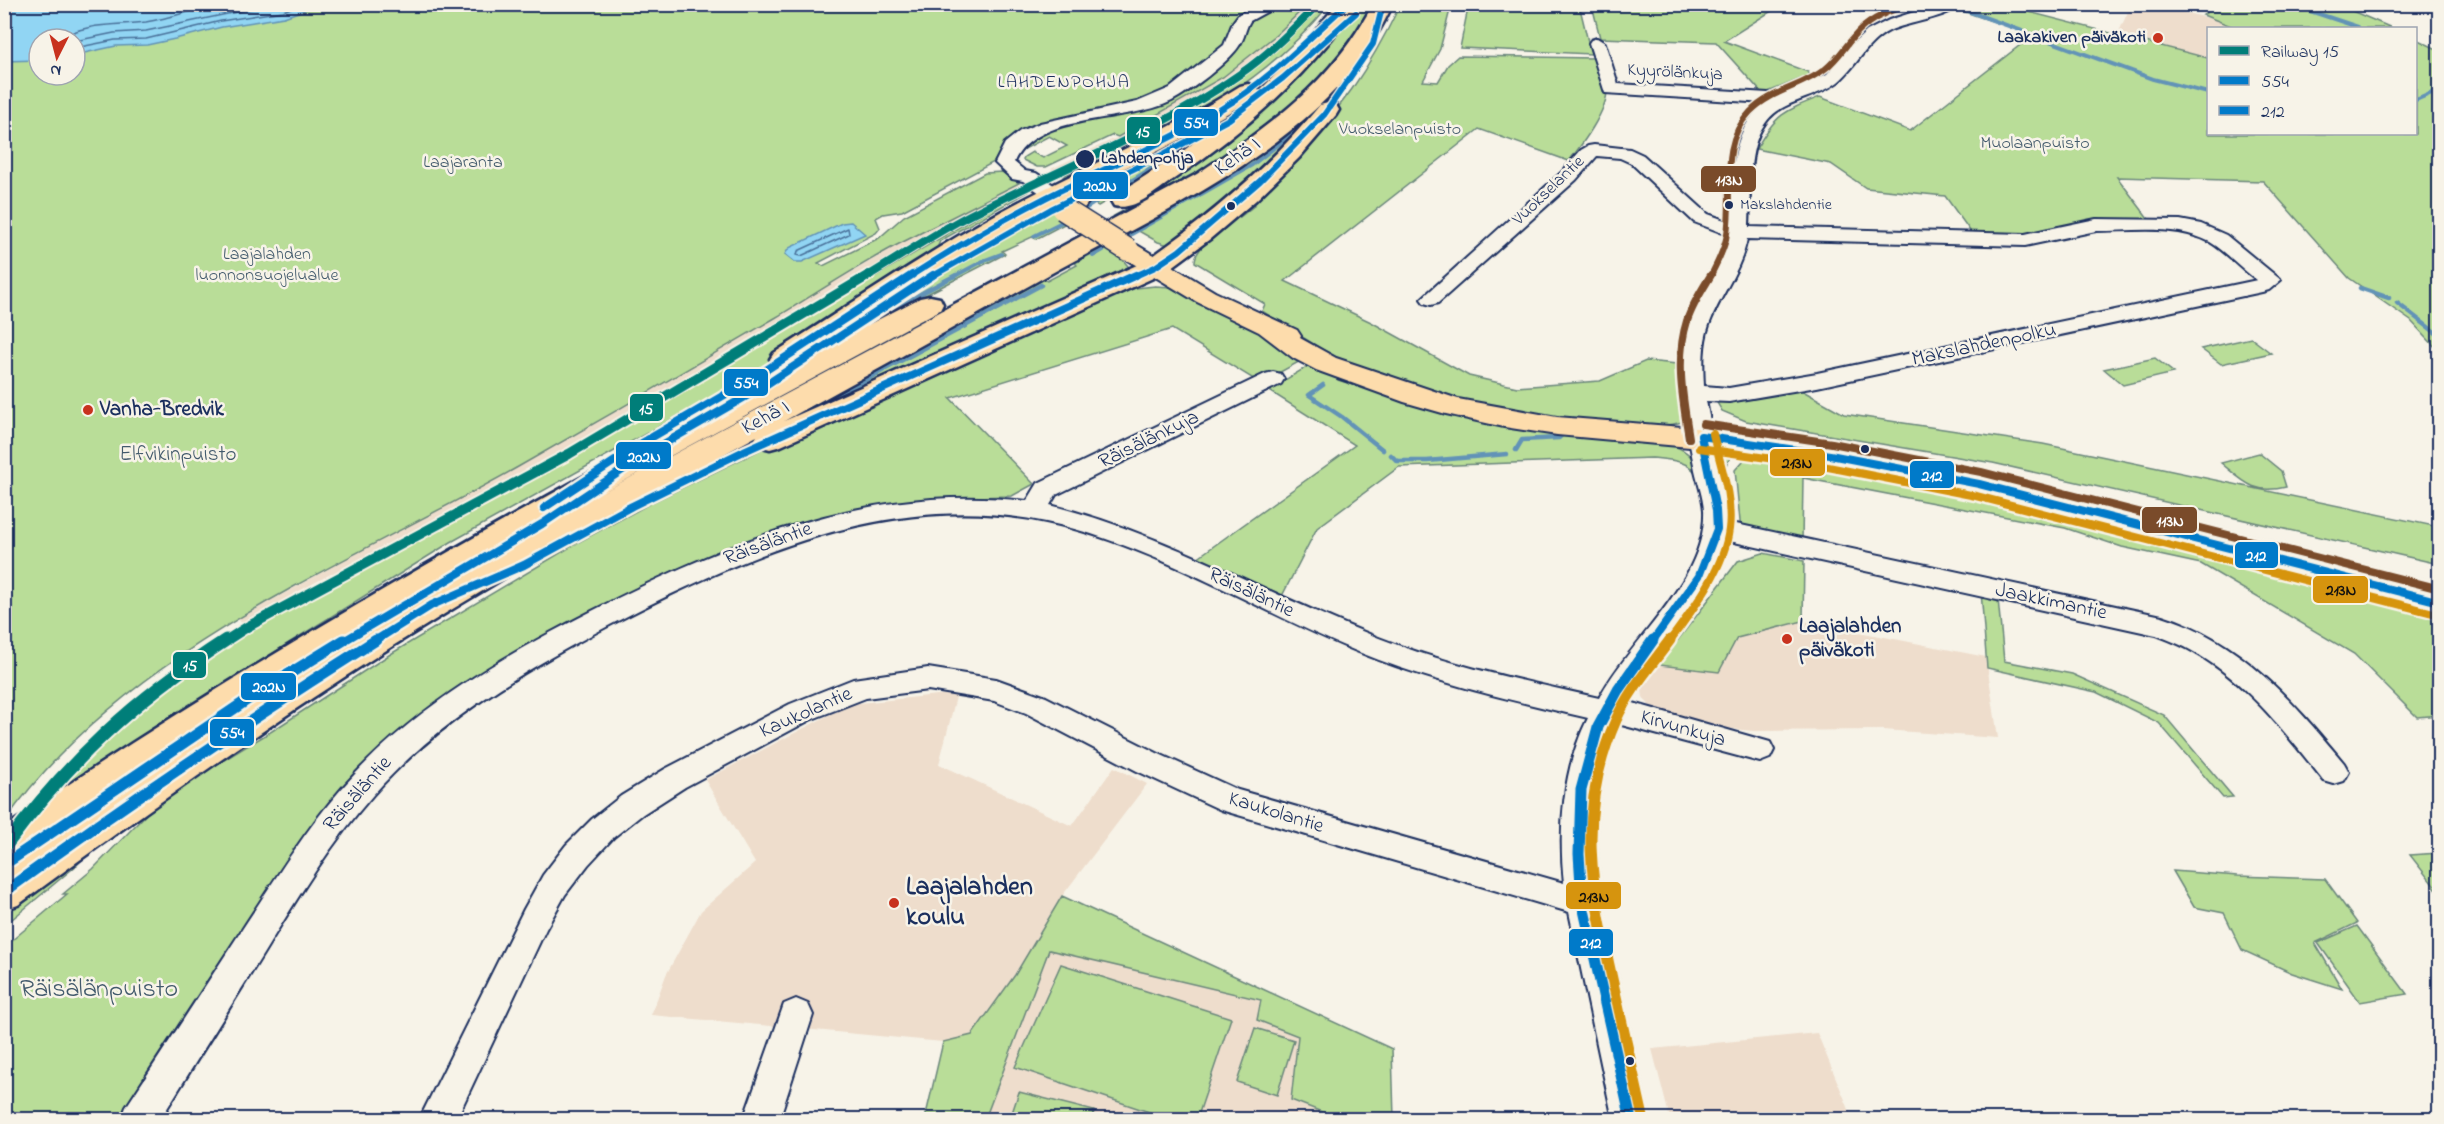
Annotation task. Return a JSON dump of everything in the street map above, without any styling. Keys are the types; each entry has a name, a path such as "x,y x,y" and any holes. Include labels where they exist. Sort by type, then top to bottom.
{"highway":[{"path":"536,514 642,442 757,376 943,255 1060,201 1223,108 1275,69 1347,5"},
{"name":"Kehä I","path":"4,850 264,675 404,590 536,514 1019,258 1165,175 1214,142 1264,100 1296,68 1347,5"},
{"path":"432,605 524,565 632,506 907,376 1093,295 1154,281 1260,181 1324,115 1373,44 1382,8"},
{"name":"Kehä I","path":"4,892 123,806 241,726 432,605 569,525 1206,179 1285,124 1331,82 1363,43 1382,8"}],"main road":[{"path":"1060,201 1166,269 1270,329 1302,352 1326,364 1414,396 1504,418 1573,428 1701,436 1830,455 1979,484 2439,602"}],"street":[{"path":"1060,201 1020,181 1019,175 1004,163 1010,149 1035,131 1054,123 1137,108 1171,96 1230,48 1236,40 1242,20 1274,4"},
{"path":"1631,1119 1582,901 1579,854 1581,790 1598,727 1606,711 1618,690 1699,576 1717,530 1716,510 1701,436 1691,369 1697,328 1725,277 1734,255 1739,232 1744,143 1760,116 1785,99 1832,79 1840,73 1863,42 1882,29 1904,19 1954,4"},
{"name":"Kyyrölänkuja","path":"1597,43 1611,89 1785,99"},
{"name":"Vuokselantie","path":"1431,299 1569,176 1587,154 1594,150 1624,153 1637,159 1701,218 1739,232"},
{"name":"Makslahdenpolku","path":"1694,393 1729,395 1817,380 2262,286 2271,280 2248,265 2219,239 2194,228 2180,226 2096,225 2025,240 1760,235 1739,232"},
{"name":"Räisälänkuja","path":"1034,511 1047,489 1273,379"},
{"name":"Räisäläntie","path":"139,1119 306,856 333,819 408,739 453,702 522,659 683,576 795,532 835,520 907,509 968,506 1034,511 1116,534 1371,646 1463,677 1606,711"},
{"name":"Jaakkimantie","path":"1717,530 2162,626 2208,647 2244,673 2279,706 2334,772"},
{"name":"Kaukolantie","path":"437,1119 545,902 577,855 603,828 632,805 675,778 800,712 863,687 928,679 996,690 1036,705 1156,767 1232,801 1582,901"},
{"name":"Kirvunkuja","path":"1606,711 1623,712 1760,750"},
{"path":"761,1119 796,1015"}],"shaded area":[{"path":"1307,5 1321,5 1270,54 1229,85 1165,123 1059,174 1051,169 1118,137 1223,77"},
{"path":"2131,5 2152,5 2225,22 2234,27 2207,27 2207,58 2118,34"},
{"path":"1017,184 1025,190 930,242 579,453 249,631 238,619 658,386 892,248"},
{"name":"Laajalahden päiväkoti","path":"1763,553 1804,561 1803,621 1986,657 1998,738 1883,730 1753,731 1712,727 1652,709 1643,697 1642,690 1659,665 1738,561"},
{"name":"Laajalahden koulu","path":"957,693 939,764 1072,826 1114,767 1147,784 1062,896 1392,1049 1376,1119 925,1120 943,1042 651,1015 666,975 701,911 755,863 705,780 850,704"},
{"path":"1817,1033 1853,1119 1670,1119 1652,1049"}],"green space":[{"path":"1579,4 1591,54 1460,48 1467,13 1466,5"},
{"name":"Laajalahden luonnonsuojelualue","path":"4,5 1269,5 1237,17 1228,44 1180,84 1140,103 1069,116 1045,123 1000,152 994,162 902,211 883,214 876,218 880,228 876,233 818,263 823,266 879,238 904,216 985,173 1002,172 1019,183 880,254 775,318 518,467 240,617 173,660 111,708 54,761 5,821"},
{"path":"1283,5 1307,5 1276,35 1223,77 1118,137 1113,135 1046,167 1037,167 1023,160 1032,152 1043,158 1067,146 1049,136 1015,154 1048,128 1177,96 1252,17"},
{"path":"1321,5 1329,5 1273,62 1242,85 1176,126 1071,181 1063,176 1129,144 1126,142 1180,114 1231,83 1278,47"},
{"path":"1357,5 1374,5 1352,41 1325,74 1296,103 1263,130 1192,177 1119,219 1114,216 1183,174 1217,151 1249,125 1307,69"},
{"name":"Vuokselanpuisto","path":"1400,5 1449,5 1450,10 1440,49 1423,81 1438,82 1448,65 1458,56 1594,58 1607,89 1599,117 1569,161 1479,129 1285,281 1371,322 1469,376 1517,387 1600,381 1646,361 1677,364 1682,401 1688,413 1686,420 1656,426 1543,415 1459,401 1404,386 1362,370 1318,346 1262,311 1265,304 1195,262 1200,250 1212,237 1237,216 1240,217 1255,205 1249,202 1302,148 1352,89"},
{"path":"1592,5 1781,5 1724,41 1808,72 1810,75 1763,94 1716,42 1600,38"},
{"name":"Muolaanpuisto","path":"1970,5 2002,5 2207,58 2207,135 2417,135 2417,39 2439,50 2439,351 2411,321 2349,278 2263,181 2117,177 2151,222 2024,236 1973,235 1945,196 1866,188 1831,164 1756,149 1769,128 1782,115 1820,97 1910,131 2033,35 1959,10"},
{"path":"2204,5 2338,5 2390,27 2233,27 2203,15 2206,13"},
{"path":"1276,73 1279,74 1236,111 1147,177 1098,206 1081,196 1081,188 1251,93"},
{"path":"1326,100 1330,101 1314,121 1175,247 1158,242 1135,229 1210,185 1258,153"},
{"path":"1025,190 1029,191 940,241 938,246 940,249 797,345 719,393 451,542 284,646 38,809 75,765 102,738 145,700 191,666 290,608 579,453"},
{"path":"1048,205 1072,220 1036,239 1032,237 1002,251 1005,254 770,375 844,325"},
{"path":"1109,244 1134,273 724,454 725,451 1043,279 1047,281 1077,265 1075,263"},
{"name":"Räisälänpuisto","path":"1171,287 1188,293 1306,358 1260,383 1172,329 950,398 1034,484 1012,496 934,498 851,511 779,532 423,719 127,1119 5,1119 4,947 67,894 63,894 93,869 163,797 272,731 389,655 577,543 653,502 781,440 1113,295 1136,288"},
{"path":"2251,338 2271,353 2221,364 2201,349"},
{"path":"2155,358 2174,373 2123,385 2104,369"},
{"path":"1315,362 1330,370 1338,380 1426,407 1674,446 1690,456 1697,475 1683,463 1652,458 1399,467 1317,528 1282,596 1197,558 1355,445 1268,390"},
{"path":"1794,386 1844,414 2043,444 2439,527 2439,564 1993,463 1746,421 1722,411 1713,396"},
{"path":"1737,452 1728,461 1725,471 1732,524 1727,521 1718,464 1724,455"},
{"path":"2259,453 2281,471 2286,487 2257,488 2243,481 2221,463"},
{"path":"1757,459 1840,471 1884,473 2035,504 2439,611 2439,715 2417,717 2354,654 2201,564 2122,547 2065,528 1803,478 1802,543 1741,531 1735,470 1744,460"},
{"path":"1763,553 1804,561 1803,621 1737,638 1719,672 1659,665 1738,561"},
{"path":"1981,591 1998,599 2004,661 2072,674 2164,715 2233,797 2223,798 2159,723 2096,692 1987,668"},
{"path":"85,851 89,852 77,865 5,925 5,911"},
{"path":"2440,853 2439,892 2410,855"},
{"path":"2173,871 2325,879 2357,923 2315,943 2342,989 2292,973 2242,950 2224,913 2194,907"},
{"path":"1062,896 1392,1049 1394,1119 1340,1119 1291,1100 1298,1036 1257,1020 1261,1000 1049,950 985,1119 925,1119 943,1042 972,1035 1015,975"},
{"path":"2357,926 2407,994 2360,1002 2318,943"},
{"path":"1061,964 1231,1018 1197,1119 1170,1119 1015,1067"},
{"path":"1255,1028 1294,1040 1277,1095 1237,1082"},
{"path":"1019,1092 1094,1111 1092,1119 1010,1119"}],"water":[{"path":"5,4 319,4 284,17 222,27 147,45 116,46 87,52 87,27 27,27 27,60 5,61"},
{"path":"851,222 865,234 802,262 795,262 785,254 789,248 842,223"}],"waterway":[{"path":"1965,10 2153,79 2207,93"},
{"path":"2310,11 2358,27"},
{"path":"2417,100 2432,93 2440,79"},
{"path":"1078,213 1162,162 1242,104"},
{"path":"1121,240 1252,165 1302,126"},
{"path":"1034,236 1068,219"},
{"path":"1093,256 1110,246"},
{"path":"953,277 1001,254"},
{"path":"846,333 956,275"},
{"path":"808,411 1041,285"},
{"path":"2360,288 2389,298"},
{"path":"2397,303 2440,336"},
{"path":"1323,385 1309,395 1342,417 1383,450"},
{"path":"1516,450 1522,440 1559,438 1562,435"},
{"path":"1391,455 1397,461 1427,461 1507,454"}],"rail line":[{"name":"15","path":"4,848 57,780 113,724 176,674 247,627 569,454 963,219 1151,127 1196,102 1240,74 1281,42 1318,4"}],"transit line":[{"name":"554","path":"544,508 642,443 757,376 943,255 1045,198 1157,144 1223,108 1275,69 1347,4"},
{"name":"554","path":"4,892 123,806 260,713 432,605 524,565 632,506 744,451 907,376 1155,267 1179,251 1260,181 1324,115 1373,44 1383,4"},
{"name":"113N","path":"1689,438 1682,387 1683,337 1694,304 1724,247 1728,224 1732,149 1742,122 1757,105 1767,98 1824,70 1859,31 1871,22 1890,11 1911,4"},
{"name":"202N","path":"11,860 250,698 420,594 542,524 648,453 764,386 949,265 1051,209 1162,155 1229,119 1283,78 1356,13"},
{"name":"113N","path":"1703,424 1832,443 1981,472 2440,589"},
{"name":"213N","path":"1643,1117 1596,910 1591,873 1591,820 1599,769 1616,720 1628,696 1688,615 1716,568 1725,547 1729,529 1728,505 1713,434"},
{"name":"212","path":"1701,436 1830,455 1979,484 2440,602"},
{"name":"212","path":"1631,1120 1582,901 1579,854 1581,790 1598,727 1606,711 1618,690 1699,576 1717,529 1716,510 1701,436"},
{"name":"213N","path":"1699,448 1828,467 1976,496 2437,614"}],"place":[{"name":"Laakakiven päiväkoti","path":"2158,38"},
{"name":"Lahdenpohja","path":"1085,159"},
{"name":"Makslahdentie","path":"1729,205"},
{"name":"Vanha-Bredvik","path":"88,410"},
{"name":"Laajalahden päiväkoti","path":"1787,639"},
{"name":"Laajalahden koulu","path":"894,903"}],"district":[{"name":"LAHDENPOHJA","path":"1064,83"}],"park label":[{"name":"Laajaranta","path":"463,163"},
{"name":"Elfvikinpuisto","path":"178,455"}]}
